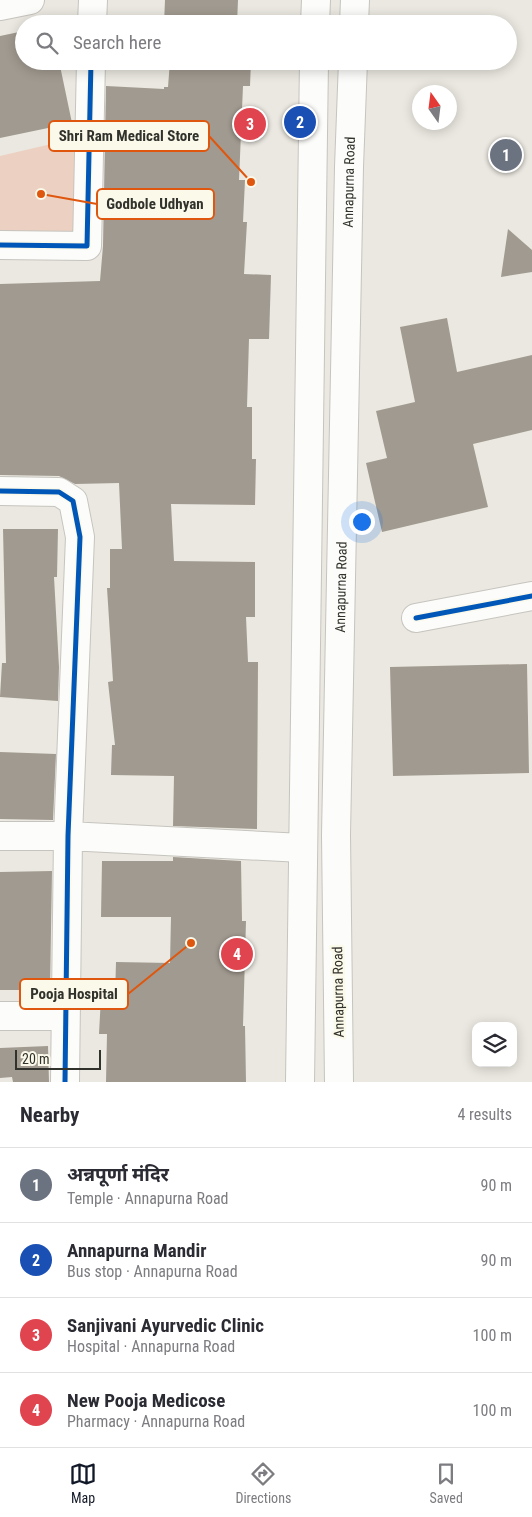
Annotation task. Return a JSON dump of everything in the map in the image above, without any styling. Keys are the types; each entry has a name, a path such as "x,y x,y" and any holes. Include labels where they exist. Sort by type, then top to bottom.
{"main road":[{"path":"0,6 30,0"},
{"path":"92,0 92,15"},
{"path":"315,15 316,0"},
{"path":"354,15 355,0"},
{"path":"0,245 87,246 91,70"},
{"path":"300,1082 314,70"},
{"name":"Annapurna Road","path":"340,1082 336,835 349,167 353,70"},
{"path":"311,169 349,167"},
{"path":"0,490 59,492 73,500 80,537 68,836 64,1016 65,1082"},
{"path":"416,618 532,596"},
{"path":"0,836 68,836 302,848"},
{"path":"0,1016 64,1016"}],"shaded area":[{"path":"81,137 83,233 0,232 0,156"}],"building":[{"path":"165,0 238,0 237,15 164,15"},
{"path":"15,33 15,70 61,70 72,123 0,138 0,36"},
{"path":"169,70 251,70 250,86 243,86 239,180 245,180 243,222 247,222 244,274 271,275 269,339 249,339 247,407 252,407 252,459 256,459 255,505 171,504 174,561 255,562 255,617 246,617 248,662 258,662 257,829 173,826 174,776 111,775 112,745 115,745 108,682 113,681 107,588 110,588 110,549 122,549 119,483 75,484 59,476 0,475 0,284 100,281 103,246 106,86 164,89 164,87 168,87"},
{"path":"508,229 532,250 532,272 501,277"},
{"path":"447,318 457,372 532,355 532,430 473,444 488,507 382,532 366,463 387,458 376,411 415,402 400,327"},
{"path":"3,529 58,529 57,577 54,577 59,667 58,701 0,697 2,663 6,663"},
{"path":"527,664 529,773 393,776 390,667"},
{"path":"0,752 56,754 53,820 0,819"},
{"path":"173,857 241,861 242,921 246,921 243,1026 245,1026 246,1082 106,1082 107,1034 99,1034 101,997 115,998 116,962 170,963 171,917 101,917 102,861 173,861"},
{"path":"52,871 50,990 0,990 0,872"},
{"path":"48,1046 49,1082 13,1082 12,1077 0,1078 0,1048"}],"cycle path":[{"path":"0,245 87,246 91,70"},
{"path":"0,491 59,492 73,501 80,537 68,836 65,1082"},
{"path":"416,618 532,596"}],"place":[{"name":"Annapurna Mandir","path":"300,122"},
{"name":"Sanjivani Ayurvedic Clinic","path":"250,124"},
{"name":"अन्नपूर्णा मंदिर","path":"506,155"},
{"name":"Shri Ram Medical Store","path":"251,182"},
{"name":"Godbole Udhyan","path":"41,194"},
{"name":"Pooja Hospital","path":"191,943"},
{"name":"New Pooja Medicose","path":"237,954"}]}
